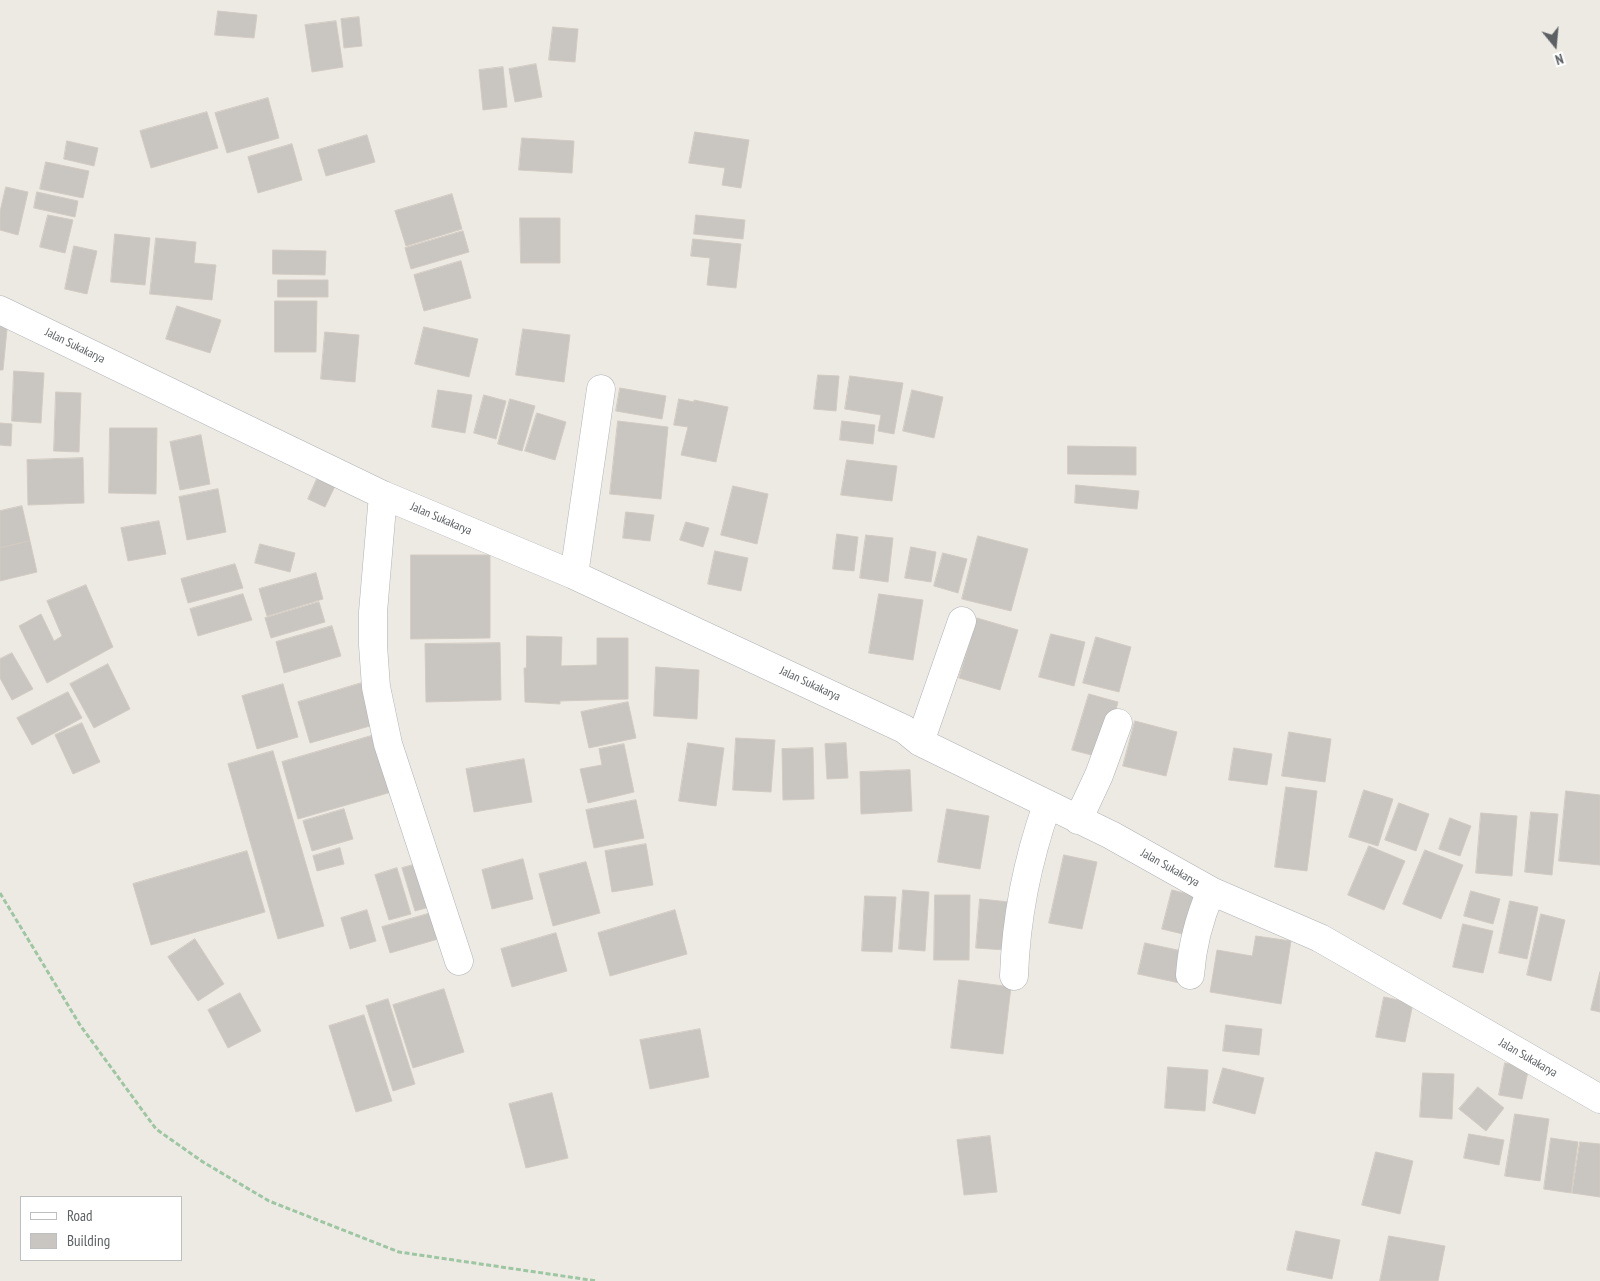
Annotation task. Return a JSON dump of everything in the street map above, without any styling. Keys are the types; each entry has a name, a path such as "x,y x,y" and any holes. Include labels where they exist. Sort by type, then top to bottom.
{"street":[{"name":"Jalan Sukakarya","path":"0,310 383,495 574,575 904,728 925,729 1048,805 1111,835 1211,891 1320,938 1600,1099"},
{"path":"574,575 601,389"},
{"path":"383,495 374,612 373,645 376,687 390,752 459,961"},
{"path":"925,729 962,621"},
{"path":"1078,820 1099,775 1118,723"},
{"path":"1014,976 1023,896 1035,838 1048,805"},
{"path":"1190,975 1198,920 1211,891"}],"path":[{"path":"0,894 80,1025 156,1129 203,1162 269,1201 399,1252 597,1281"}],"building":[{"path":"218,11 257,15 254,38 215,35"},
{"path":"359,17 362,46 344,48 341,19"},
{"path":"336,21 343,67 312,72 305,25"},
{"path":"553,27 578,29 575,62 549,60"},
{"path":"536,64 542,97 515,102 509,69"},
{"path":"503,67 507,107 483,110 479,70"},
{"path":"268,98 279,138 227,153 215,113"},
{"path":"207,112 218,148 151,168 140,131"},
{"path":"695,132 749,140 741,188 722,185 725,168 689,163"},
{"path":"367,135 375,162 326,176 318,150"},
{"path":"522,138 574,141 572,173 519,170"},
{"path":"67,141 98,148 94,166 64,159"},
{"path":"292,144 302,180 258,193 248,157"},
{"path":"46,162 89,171 83,198 40,189"},
{"path":"6,187 28,192 18,235 0,230 0,212"},
{"path":"37,192 78,201 75,217 34,208"},
{"path":"452,194 462,229 406,246 395,211"},
{"path":"48,215 73,220 65,253 40,247"},
{"path":"696,215 745,220 743,239 694,234"},
{"path":"520,218 560,218 560,263 521,263"},
{"path":"463,231 469,252 411,269 405,248"},
{"path":"115,234 150,238 145,285 111,282"},
{"path":"156,238 196,242 194,263 216,265 212,300 150,294"},
{"path":"693,239 741,244 736,288 707,285 710,258 691,256"},
{"path":"74,246 97,251 87,294 65,289"},
{"path":"273,250 326,251 325,275 273,274"},
{"path":"461,261 471,298 424,311 414,275"},
{"path":"278,280 328,280 328,297 278,297"},
{"path":"275,301 317,301 316,352 275,352"},
{"path":"177,306 221,320 210,353 166,339"},
{"path":"0,318 8,319 3,370 0,370"},
{"path":"424,327 478,339 469,377 415,364"},
{"path":"523,329 570,335 564,382 516,375"},
{"path":"325,332 359,335 355,382 321,379"},
{"path":"14,371 44,373 41,423 12,421"},
{"path":"818,375 839,376 836,411 814,409"},
{"path":"850,376 903,383 894,434 878,431 881,415 845,409"},
{"path":"620,388 666,396 662,419 616,411"},
{"path":"438,390 472,395 465,433 432,427"},
{"path":"912,390 943,397 934,438 903,431"},
{"path":"56,392 81,393 79,452 54,451"},
{"path":"484,395 506,401 496,439 474,433"},
{"path":"510,399 535,406 522,451 498,444"},
{"path":"679,399 728,407 716,462 681,455 688,427 674,425"},
{"path":"537,413 566,422 555,460 525,451"},
{"path":"618,421 668,427 661,499 610,494"},
{"path":"842,421 875,425 873,444 840,440"},
{"path":"0,423 12,424 11,446 0,445"},
{"path":"110,428 157,428 156,494 109,493"},
{"path":"201,435 210,484 180,490 170,442"},
{"path":"1068,446 1136,447 1136,475 1068,474"},
{"path":"83,458 84,503 28,505 27,460"},
{"path":"847,460 897,466 892,501 841,495"},
{"path":"320,472 338,480 325,507 308,499"},
{"path":"1076,485 1139,491 1137,509 1075,503"},
{"path":"733,486 768,494 757,544 721,535"},
{"path":"218,489 226,532 187,540 179,497"},
{"path":"22,506 30,541 0,548 0,511"},
{"path":"626,512 654,515 650,541 623,538"},
{"path":"159,521 166,554 128,561 121,528"},
{"path":"686,522 709,528 703,547 680,540"},
{"path":"837,534 858,537 854,571 833,569"},
{"path":"866,535 893,538 888,582 860,578"},
{"path":"978,536 1028,549 1011,611 962,599"},
{"path":"30,541 37,572 0,581 0,548"},
{"path":"260,544 295,553 290,572 255,563"},
{"path":"911,547 936,552 931,582 905,578"},
{"path":"715,551 748,558 741,591 708,584"},
{"path":"943,553 967,559 958,593 934,586"},
{"path":"411,555 490,555 490,638 411,639"},
{"path":"235,564 243,588 188,603 181,579"},
{"path":"316,573 323,599 267,616 259,589"},
{"path":"86,585 113,647 47,683 19,626 41,614 54,641 62,636 47,601"},
{"path":"243,594 252,620 198,636 190,609"},
{"path":"879,594 923,600 913,660 869,653"},
{"path":"319,602 325,622 271,638 265,618"},
{"path":"977,618 1018,630 1000,690 959,678"},
{"path":"332,626 341,656 284,673 276,642"},
{"path":"1051,634 1085,642 1074,686 1039,677"},
{"path":"527,636 562,637 561,666 597,665 597,638 628,638 628,699 560,701 560,704 525,702 524,668 526,668"},
{"path":"1096,637 1131,647 1119,692 1083,683"},
{"path":"500,643 501,700 426,702 425,644"},
{"path":"12,653 33,689 12,700 0,678 0,659"},
{"path":"108,664 130,709 94,728 70,684"},
{"path":"656,667 699,670 697,719 654,716"},
{"path":"365,682 377,724 310,743 298,702"},
{"path":"283,684 298,737 257,749 242,696"},
{"path":"68,692 82,718 32,745 17,718"},
{"path":"1089,694 1118,702 1103,758 1072,750"},
{"path":"628,702 636,738 589,748 581,712"},
{"path":"1135,721 1177,732 1166,776 1123,766"},
{"path":"82,723 100,762 73,774 55,735"},
{"path":"1289,732 1331,739 1325,782 1282,776"},
{"path":"378,734 395,791 298,819 282,762"},
{"path":"736,738 775,740 771,792 733,790"},
{"path":"688,743 724,748 716,806 679,801"},
{"path":"846,743 848,778 827,779 825,744"},
{"path":"624,744 634,792 588,803 580,769 602,765 599,749"},
{"path":"813,748 814,799 783,800 782,749"},
{"path":"1234,748 1272,754 1267,785 1229,780"},
{"path":"273,751 324,926 278,939 228,764"},
{"path":"524,759 532,802 474,812 466,769"},
{"path":"910,770 912,811 861,814 860,772"},
{"path":"1286,787 1317,791 1307,871 1275,867"},
{"path":"1364,790 1393,799 1378,846 1349,837"},
{"path":"1566,791 1600,795 1600,865 1559,861"},
{"path":"636,800 644,838 594,848 586,810"},
{"path":"1399,803 1429,814 1416,851 1385,840"},
{"path":"344,809 353,839 312,851 303,821"},
{"path":"947,809 989,816 980,869 938,862"},
{"path":"1531,812 1558,814 1552,875 1525,872"},
{"path":"1481,813 1517,816 1512,876 1476,873"},
{"path":"1450,818 1471,826 1460,856 1439,849"},
{"path":"646,844 653,885 612,892 605,851"},
{"path":"1369,846 1405,861 1384,910 1348,895"},
{"path":"340,848 344,864 317,871 313,856"},
{"path":"1425,850 1463,865 1441,919 1403,904"},
{"path":"247,851 265,912 151,945 133,884"},
{"path":"1064,855 1097,862 1082,929 1049,923"},
{"path":"523,859 533,899 492,909 482,870"},
{"path":"424,862 437,905 415,911 402,868"},
{"path":"586,862 600,913 553,926 539,874"},
{"path":"397,868 411,914 389,920 375,875"},
{"path":"903,890 929,892 925,951 899,949"},
{"path":"1172,890 1201,897 1191,936 1162,929"},
{"path":"1471,891 1500,899 1493,924 1464,916"},
{"path":"935,895 970,895 969,960 934,960"},
{"path":"865,896 896,897 892,952 862,951"},
{"path":"980,899 1010,902 1005,950 976,948"},
{"path":"1510,901 1538,907 1527,959 1499,953"},
{"path":"367,910 376,941 350,949 341,918"},
{"path":"675,910 687,954 610,976 598,933"},
{"path":"438,911 445,937 390,953 382,927"},
{"path":"1541,914 1565,920 1551,981 1527,975"},
{"path":"1463,924 1493,931 1483,973 1453,967"},
{"path":"556,933 567,971 512,987 501,949"},
{"path":"1256,936 1291,941 1281,1004 1210,992 1217,950 1252,956"},
{"path":"195,939 224,984 198,1001 168,957"},
{"path":"1145,943 1191,953 1184,984 1138,974"},
{"path":"1600,972 1600,1012 1591,1010"},
{"path":"959,980 1011,987 1003,1054 951,1048"},
{"path":"444,989 464,1052 413,1068 393,1005"},
{"path":"240,993 261,1031 228,1048 208,1010"},
{"path":"1384,997 1413,1003 1405,1042 1376,1037"},
{"path":"388,999 415,1084 393,1091 366,1006"},
{"path":"364,1015 392,1101 356,1112 329,1026"},
{"path":"1226,1025 1262,1029 1259,1055 1223,1051"},
{"path":"700,1029 709,1077 650,1089 640,1040"},
{"path":"1505,1063 1529,1067 1522,1099 1499,1095"},
{"path":"1168,1067 1208,1070 1205,1111 1165,1108"},
{"path":"1223,1068 1264,1078 1255,1114 1213,1103"},
{"path":"1423,1073 1454,1074 1452,1119 1420,1117"},
{"path":"1478,1087 1504,1108 1486,1131 1459,1109"},
{"path":"552,1093 568,1158 526,1168 509,1104"},
{"path":"1515,1114 1549,1119 1540,1181 1505,1176"},
{"path":"1469,1134 1504,1140 1499,1165 1464,1158"},
{"path":"990,1136 997,1192 964,1195 957,1140"},
{"path":"1551,1138 1578,1142 1571,1193 1544,1189"},
{"path":"1580,1142 1600,1144 1600,1197 1572,1193"},
{"path":"1376,1152 1413,1161 1400,1214 1362,1205"},
{"path":"1296,1231 1340,1240 1332,1279 1287,1270"},
{"path":"1389,1236 1445,1246 1438,1281 1380,1281"}]}
